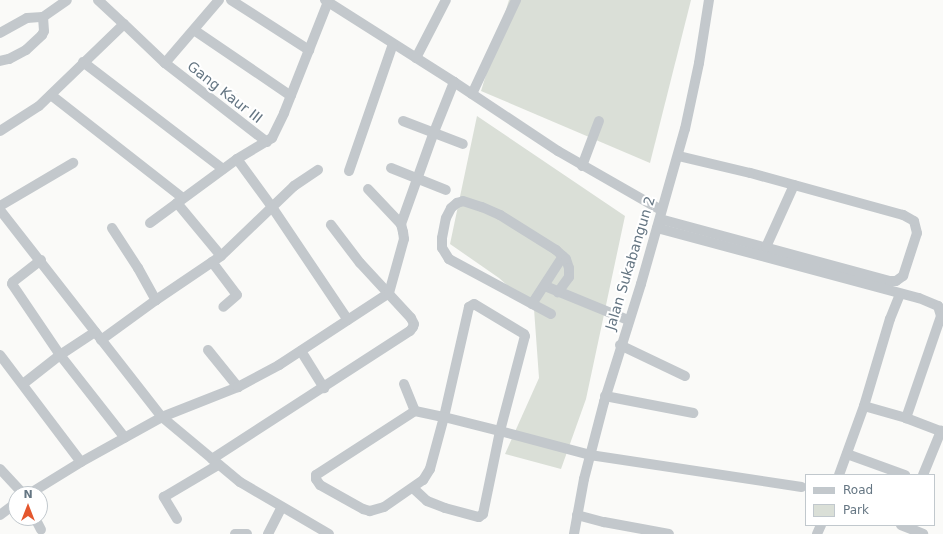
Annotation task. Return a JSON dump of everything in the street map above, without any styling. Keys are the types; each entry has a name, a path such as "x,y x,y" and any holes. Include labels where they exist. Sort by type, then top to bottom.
{"street":[{"path":"0,34 27,18 43,17 67,0"},
{"name":"Gang Kaur III","path":"98,0 165,63 266,142"},
{"path":"165,63 219,0"},
{"path":"231,0 309,50"},
{"path":"416,58 446,0"},
{"path":"472,94 516,0"},
{"name":"Jalan Sukabangun 2","path":"574,534 590,455 620,345 678,156 696,78 709,0"},
{"path":"150,223 237,159 266,142 278,129 309,50 326,1 454,82 582,166 659,219 933,303 940,310 941,316 906,418"},
{"path":"0,61 26,50 42,36 44,31 43,17"},
{"path":"0,131 39,106 124,24"},
{"path":"194,30 291,96"},
{"path":"349,171 393,44"},
{"path":"83,62 224,169"},
{"path":"401,224 434,132 454,82"},
{"path":"51,95 180,200 217,259 237,295 223,307"},
{"path":"403,121 463,144"},
{"path":"582,166 599,121"},
{"path":"659,219 890,281 896,281 903,276 917,233 914,220 903,215 750,173 678,156"},
{"path":"237,159 272,207 348,320"},
{"path":"0,206 73,163"},
{"path":"391,168 446,190"},
{"path":"23,384 60,355 98,336 156,300 217,259 294,186 318,170"},
{"path":"766,247 794,185"},
{"path":"42,486 81,462 162,417 238,387 279,365 388,293 404,238 401,224 368,189"},
{"path":"551,314 449,259 442,248 442,238 446,218 451,208 457,202 462,202 500,215 563,256 566,259 569,268 569,277 558,292"},
{"path":"0,210 41,260 98,336 162,417 240,482 329,534"},
{"path":"177,519 164,497 414,327 411,318 360,263 331,225"},
{"path":"112,228 138,268 156,300"},
{"path":"532,304 563,256"},
{"path":"41,260 12,284 60,355 125,438"},
{"path":"545,286 628,320"},
{"path":"839,474 864,406 890,319 900,294"},
{"path":"413,488 427,501 445,508 479,517 482,515 500,431 525,335 474,304 469,307 444,417 428,475 413,488 384,506 370,511 363,509 320,485 316,474 415,411 444,417 500,431 590,455 802,487"},
{"path":"620,345 686,376"},
{"path":"208,350 238,387"},
{"path":"300,351 324,388"},
{"path":"0,355 81,462"},
{"path":"404,384 415,411"},
{"path":"606,396 693,413"},
{"path":"864,406 906,418 942,432 923,474"},
{"path":"847,454 902,474"},
{"path":"0,468 16,486"},
{"path":"268,534 282,507"},
{"path":"577,515 658,533 669,534"},
{"path":"39,526 41,530"},
{"path":"901,527 923,534"},
{"path":"235,534 247,534"}],"green space":[{"path":"509,0 691,0 650,163 481,91"},
{"path":"477,116 625,216 586,399 561,469 505,454 539,378 534,309 499,278 450,244"}]}
